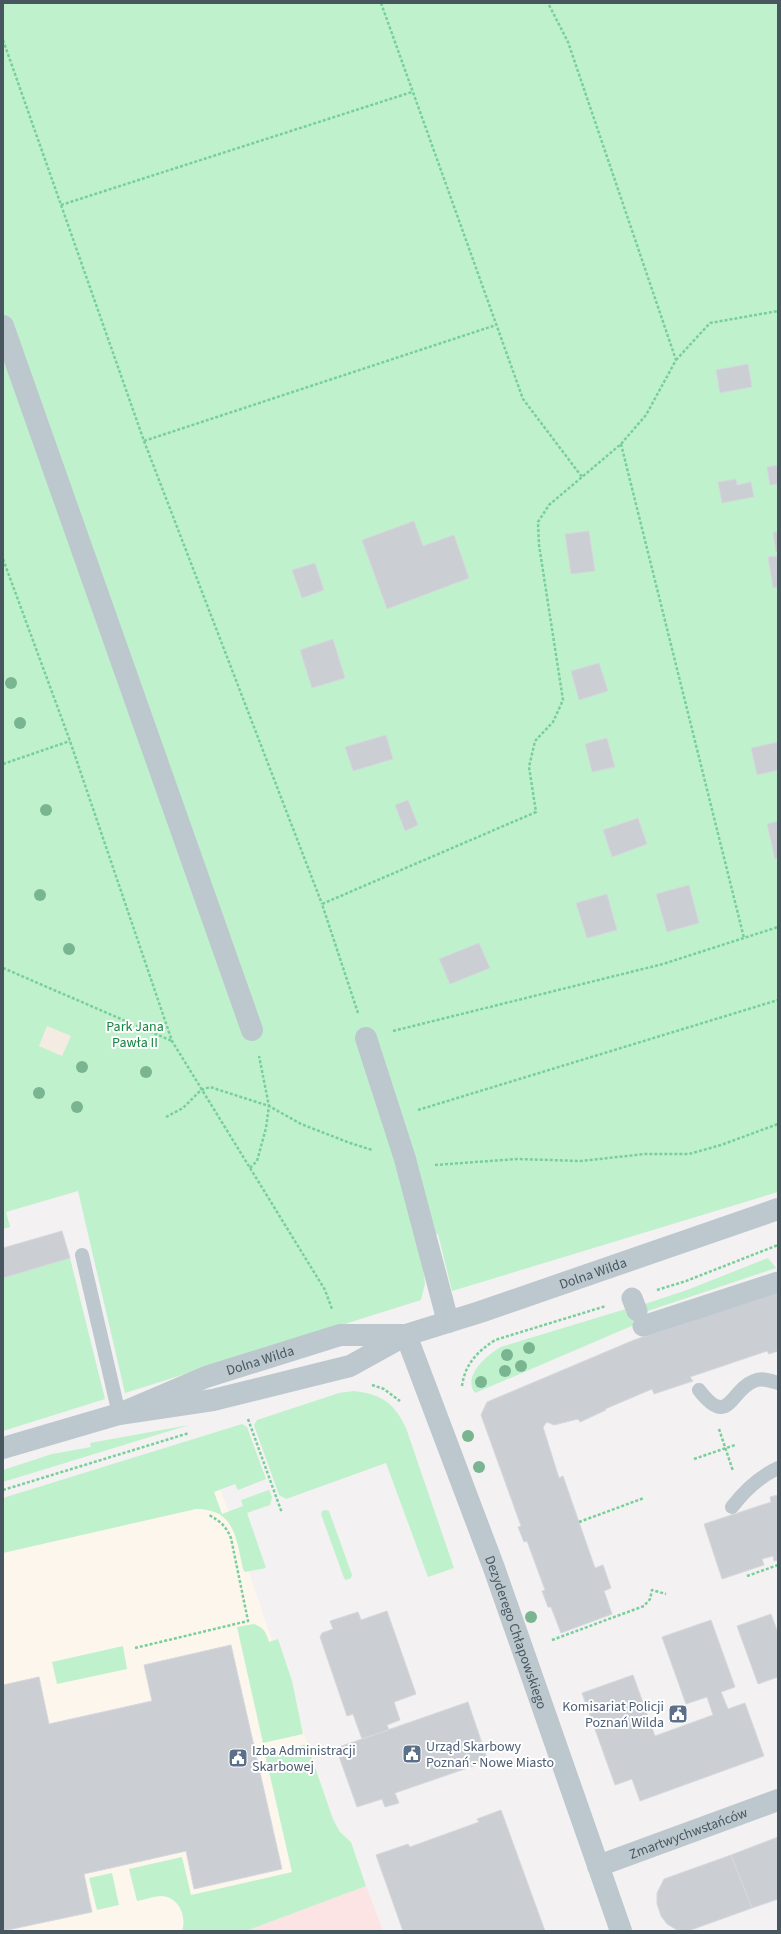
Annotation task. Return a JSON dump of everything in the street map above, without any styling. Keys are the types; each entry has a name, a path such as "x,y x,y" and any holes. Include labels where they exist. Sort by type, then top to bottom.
{"street":[{"path":"3,326 252,1030"},
{"path":"366,1038 406,1158 448,1322"},
{"name":"Dolna Wilda","path":"119,1414 213,1400 350,1366 406,1335 778,1209"},
{"path":"637,1312 778,1282"},
{"name":"Dolna Wilda","path":"3,1448 119,1414 206,1377 340,1335 406,1335"},
{"name":"Dezyderego Chłapowskiego","path":"406,1335 494,1568 621,1931"},
{"name":"Zmartwychwstańców","path":"598,1866 778,1800"}],"lane":[{"path":"82,1255 119,1414"},
{"path":"699,1390 709,1402 715,1406 723,1406 733,1401 743,1389 754,1380 766,1379 778,1383"},
{"path":"732,1507 742,1494 767,1473 778,1468"}],"path":[{"path":"381,3 523,398 582,477"},
{"path":"548,3 568,42 676,360"},
{"path":"3,40 144,441 322,904 366,1038 663,964 778,927"},
{"path":"62,205 412,92"},
{"path":"322,904 536,812 529,767 535,741 553,722 563,700 538,545 538,522 548,505 622,444 646,415 676,360 710,323 778,311"},
{"path":"144,441 496,325"},
{"path":"622,444 744,938"},
{"path":"3,559 70,741 172,1041 325,1290 333,1312"},
{"path":"3,764 70,741"},
{"path":"3,968 172,1041"},
{"path":"393,1117 778,1000"},
{"path":"250,1168 257,1161 266,1128 269,1106 260,1058 252,1030"},
{"path":"166,1117 183,1108 201,1090 210,1086 269,1106 301,1124 350,1144 406,1158 422,1166 517,1159 581,1161 645,1154 690,1154 721,1145 778,1124"},
{"path":"709,1402 742,1494"},
{"path":"247,1415 282,1513"},
{"path":"694,1459 735,1445"},
{"path":"579,1522 644,1498"},
{"path":"134,1648 248,1622 231,1538 226,1528 219,1520 209,1515"},
{"path":"747,1576 778,1565"},
{"path":"552,1640 644,1606 650,1599 652,1590 666,1594"}],"shaded area":[{"path":"213,1467 333,1819 340,1832 351,1842 366,1886 246,1931 3,1931 3,1515"},
{"path":"366,1886 383,1931 246,1931"}],"green space":[{"name":"Park Jana Pawła II","path":"3,3 778,3 778,1192 452,1291 438,1234 420,1239 425,1284 421,1300 125,1393 78,1191 6,1212 10,1227 3,1229"},
{"path":"70,1258 105,1399 3,1431 3,1278"},
{"path":"768,1258 776,1268 642,1313 639,1306 687,1290"},
{"path":"629,1308 634,1325 475,1393 472,1386 474,1373 489,1355 501,1347"},
{"path":"354,1391 364,1392 380,1397 392,1406 401,1419 406,1428 454,1568 428,1577 386,1463 286,1499 279,1495 254,1425 257,1420 339,1393"},
{"path":"242,1424 247,1427 266,1479 238,1490 235,1484 214,1492 222,1514 243,1506 241,1500 269,1490 272,1497 270,1505 247,1513 266,1568 245,1572 232,1527 219,1514 209,1510 196,1509 3,1553 3,1498"},
{"path":"189,1425 3,1482 3,1470 52,1454 91,1447 90,1443"},
{"path":"322,1511 329,1511 352,1575 351,1578 346,1580 321,1514"},
{"path":"254,1624 264,1631 269,1642 278,1639 292,1681 303,1734 263,1743 237,1627"},
{"path":"123,1646 127,1669 57,1684 52,1662"},
{"path":"307,1744 333,1819 340,1832 351,1842 366,1886 246,1931 182,1931 182,1914 180,1908 173,1900 161,1896 137,1901 129,1869 182,1857 191,1895 292,1872 265,1754"},
{"path":"112,1873 119,1905 97,1910 89,1878"}],"sand":[{"path":"47,1026 71,1036 62,1056 39,1046"}],"building":[{"path":"748,364 752,387 720,393 716,370"},
{"path":"778,465 778,484 770,485 767,467"},
{"path":"736,479 737,485 751,482 754,497 722,503 718,482"},
{"path":"414,521 423,546 454,535 469,578 387,609 362,540"},
{"path":"589,531 595,571 571,574 565,534"},
{"path":"773,532 778,532 778,552 776,552"},
{"path":"778,556 778,587 773,588 768,557"},
{"path":"315,563 324,590 302,598 292,570"},
{"path":"333,639 345,678 312,688 300,650"},
{"path":"599,663 608,691 579,700 571,671"},
{"path":"386,735 393,759 353,771 345,747"},
{"path":"607,738 615,767 592,772 585,744"},
{"path":"778,742 778,770 757,775 751,748"},
{"path":"408,800 418,825 405,831 395,805"},
{"path":"638,818 647,844 612,857 603,830"},
{"path":"778,821 778,858 775,859 767,824"},
{"path":"689,885 699,923 667,932 656,894"},
{"path":"607,894 617,930 587,938 576,903"},
{"path":"479,943 490,968 450,984 439,959"},
{"path":"62,1231 70,1258 3,1278 3,1248"},
{"path":"778,1291 778,1351 769,1354 767,1351 690,1377 693,1381 654,1394 652,1389 605,1409 606,1410 580,1422 578,1419 554,1425 547,1422 543,1427 559,1478 563,1476 595,1568 603,1565 611,1588 604,1591 612,1614 561,1633 551,1607 548,1607 542,1591 545,1590 527,1541 524,1542 518,1527 521,1526 481,1415 487,1402 634,1340"},
{"path":"778,1495 778,1560 774,1561 773,1556 762,1559 764,1565 722,1579 704,1524 771,1502 770,1497"},
{"path":"387,1611 416,1694 394,1702 400,1720 387,1725 389,1730 362,1739 353,1714 347,1716 320,1637 322,1633 333,1629 330,1621 358,1612 361,1620"},
{"path":"771,1614 778,1633 778,1677 758,1684 737,1626"},
{"path":"711,1620 735,1687 721,1692 728,1709 745,1703 764,1756 640,1801 632,1779 615,1785 582,1693 633,1675 655,1736 713,1715 707,1697 686,1704 662,1637"},
{"path":"231,1645 282,1869 194,1889 186,1851 84,1874 92,1912 3,1931 3,1685 39,1677 49,1724 152,1701 144,1665"},
{"name":"Urząd Skarbowy Poznań - Nowe Miasto","path":"468,1702 488,1761 395,1793 399,1803 385,1807 382,1799 357,1807 336,1748"},
{"path":"501,1810 545,1931 403,1931 376,1855 408,1844 410,1847 479,1822 477,1819"},
{"path":"778,1837 778,1899 752,1908 731,1855"},
{"path":"731,1855 752,1908 688,1931 677,1930 667,1924 661,1916 657,1904 657,1893 664,1879"}],"place":[{"name":"Komisariat Policji Poznań Wilda","path":"678,1714"},
{"name":"Urząd Skarbowy Poznań - Nowe Miasto","path":"412,1754"},
{"name":"Izba Administracji Skarbowej","path":"238,1758"}]}
